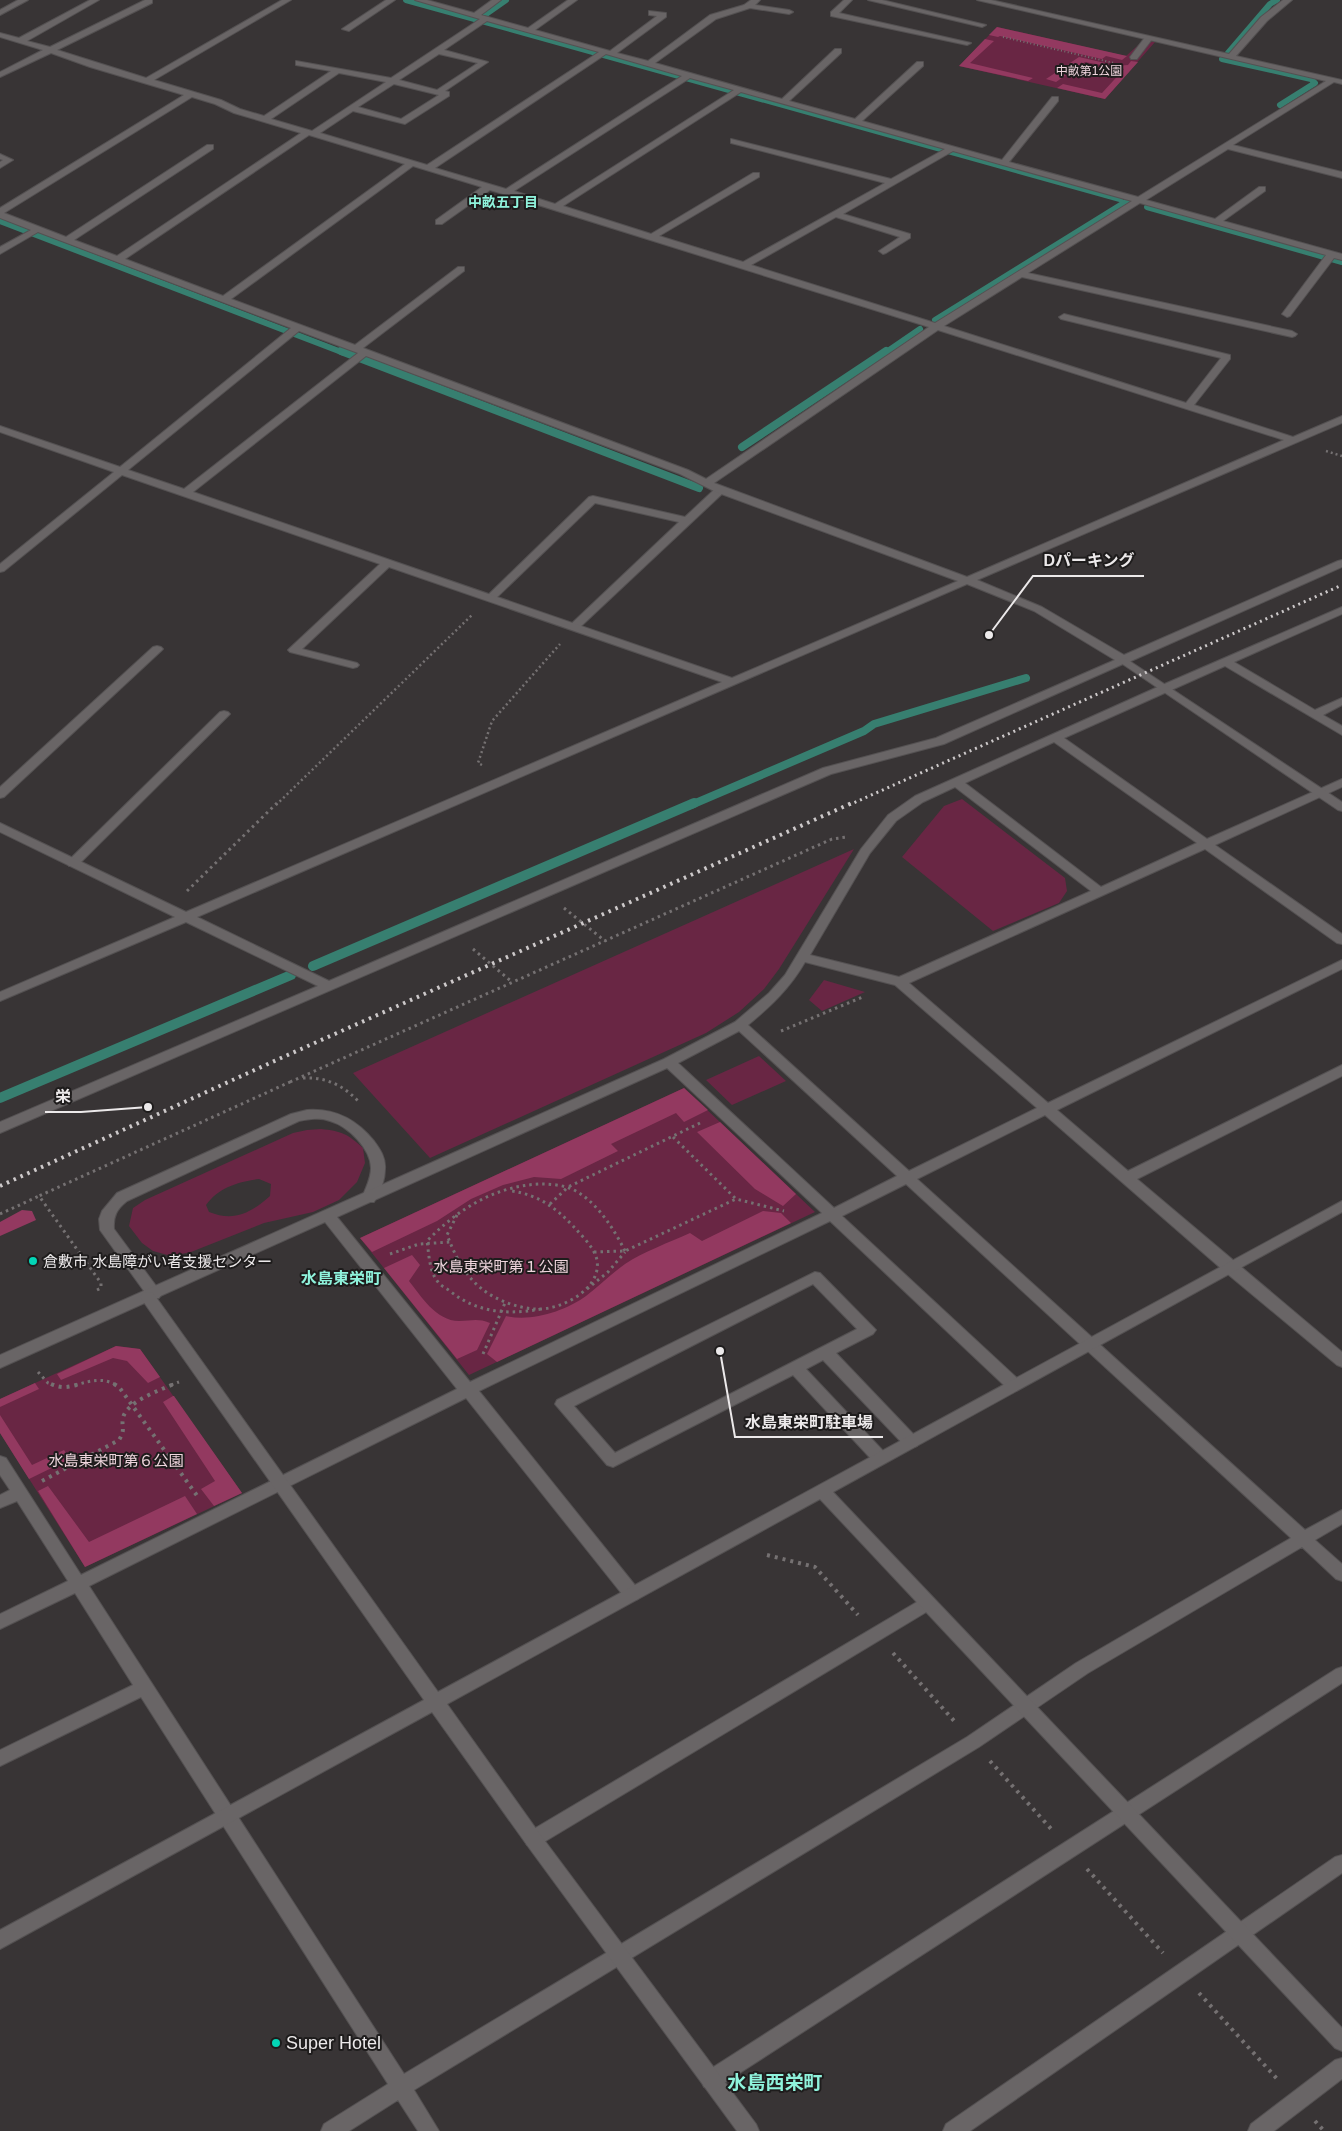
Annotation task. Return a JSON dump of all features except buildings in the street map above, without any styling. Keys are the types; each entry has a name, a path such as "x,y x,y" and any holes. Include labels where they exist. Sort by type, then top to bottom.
{"street":[{"path":"0,13 24,0"},
{"path":"20,41 95,0"},
{"path":"147,81 287,0"},
{"path":"346,29 391,0"},
{"path":"419,0 857,121 949,150 1004,162 1140,200 1330,257 1342,257"},
{"path":"476,15 497,0"},
{"path":"530,30 573,0"},
{"path":"652,64 713,17 748,6 756,0"},
{"path":"848,0 834,14 967,43"},
{"path":"872,0 982,25"},
{"path":"981,0 1342,82"},
{"path":"1231,57 1264,19 1288,0"},
{"path":"0,75 150,1"},
{"path":"748,6 789,12"},
{"path":"429,168 663,15 652,13"},
{"path":"119,259 487,18"},
{"path":"0,35 265,119 488,186 937,326 1293,440"},
{"path":"1134,57 1150,38"},
{"path":"437,51 484,62 439,92"},
{"path":"784,101 838,51"},
{"path":"299,63 393,81 446,94 402,122 352,108"},
{"path":"857,121 920,64"},
{"path":"265,119 338,70"},
{"path":"507,192 690,74"},
{"path":"705,484 937,326 1332,80"},
{"path":"556,207 741,89"},
{"path":"191,94 0,214 32,232 67,240 119,259 684,472 720,490 1038,608 1107,648 1342,807"},
{"path":"1004,162 1055,98"},
{"path":"734,141 892,182"},
{"path":"67,240 210,146"},
{"path":"1227,146 1342,176"},
{"path":"743,266 949,150"},
{"path":"0,156 9,160 0,165"},
{"path":"225,299 412,163"},
{"path":"652,237 756,175"},
{"path":"439,222 488,186"},
{"path":"1216,222 1262,189"},
{"path":"835,214 907,236 883,251"},
{"path":"0,251 32,232"},
{"path":"1287,314 1330,257"},
{"path":"184,493 461,269"},
{"path":"1021,274 1292,334"},
{"path":"1064,317 1227,356 1188,406"},
{"path":"0,569 298,327"},
{"path":"0,997 1342,419"},
{"path":"0,430 733,682"},
{"path":"574,627 720,490"},
{"path":"490,598 592,499 687,521"},
{"path":"352,665 294,650 387,563"},
{"path":"0,1128 827,771 940,741 1125,661 1342,563"},
{"path":"0,1362 669,1062 740,1025 774,996 790,977 865,852 892,818 919,799 1342,610"},
{"path":"0,794 157,649"},
{"path":"1225,661 1342,731"},
{"path":"1315,714 1342,701"},
{"path":"73,863 224,714"},
{"path":"1055,737 1342,940"},
{"path":"956,782 1100,892"},
{"path":"900,982 1342,783"},
{"path":"0,827 329,986"},
{"path":"801,957 900,982 1230,1267 1342,1361"},
{"path":"0,1622 280,1485 468,1390 803,1229 1342,964"},
{"path":"740,1025 1342,1574"},
{"path":"669,1062 1013,1384"},
{"path":"1127,1178 1342,1070"},
{"path":"369,1198 378,1175 378,1163 375,1152 354,1127 340,1117 326,1114 310,1114 296,1117 122,1197 113,1203 107,1212 105,1220 107,1230 201,1372 280,1485 533,1839 749,2131"},
{"path":"0,1940 822,1491 1013,1384 1342,1206"},
{"path":"328,1216 632,1594"},
{"path":"815,1277 868,1330 825,1352 613,1461 563,1404 815,1277"},
{"path":"825,1352 911,1442"},
{"path":"795,1367 880,1458"},
{"path":"0,1462 429,2131"},
{"path":"822,1491 1342,2042"},
{"path":"0,1502 19,1493"},
{"path":"331,2131 400,2086 973,1742 1082,1668 1342,1516"},
{"path":"533,1839 927,1602"},
{"path":"711,2080 1342,1674"},
{"path":"0,1758 145,1688"},
{"path":"953,2131 1342,1863"},
{"path":"1258,2131 1342,2067"}],"path":[{"path":"1003,37 1110,62 1123,62 1134,57"},
{"path":"168,909 490,598"},
{"path":"506,780 478,763 492,721 574,627"},
{"path":"290,1082 832,839 844,837 852,839"},
{"path":"564,907 605,941"},
{"path":"470,947 512,982"},
{"path":"757,1041 900,982"},
{"path":"550,1204 568,1187 673,1137 736,1199 782,1210 803,1229"},
{"path":"535,1183 568,1187 584,1198 611,1226 625,1251 601,1280 562,1303 517,1314 501,1314 479,1310 460,1299 438,1282 430,1264 427,1241 438,1228 467,1206 486,1196 535,1183"},
{"path":"508,1190 530,1193 550,1204 573,1226 594,1252 597,1271 594,1278 582,1292"},
{"path":"0,1214 39,1196"},
{"path":"594,1252 625,1251 736,1199"},
{"path":"467,1206 455,1218 447,1235 458,1263 468,1277 482,1290 505,1303 541,1309"},
{"path":"413,1244 427,1241 450,1242"},
{"path":"483,1354 505,1303"},
{"path":"38,1372 50,1386 59,1388 102,1379 111,1380 132,1404 212,1518"},
{"path":"19,1493 119,1440 124,1432 122,1418 125,1411 132,1404 201,1372"}],"green space":[{"name":"中畝第1公園","path":"997,27 1126,56 1144,40 1155,42 1105,99 959,66"},
{"path":"962,799 1065,878 1067,891 1059,903 993,931 902,857 944,806"},
{"path":"854,849 779,969 764,989 739,1012 706,1033 430,1158 353,1073"},
{"path":"824,980 865,992 822,1011 809,1000"},
{"path":"759,1056 786,1081 732,1105 706,1080"},
{"name":"水島東栄町第１公園","path":"684,1088 815,1212 469,1375 360,1238"},
{"path":"321,1129 339,1132 353,1139 363,1148 365,1163 357,1182 339,1200 313,1212 264,1223 191,1252 171,1256 153,1251 142,1243 129,1226 133,1208 145,1200 293,1133","holes":["259,1179 271,1184 270,1196 256,1207 242,1214 234,1216 218,1215 209,1212 206,1205 217,1194 236,1184"]},
{"name":"水島東栄町第６公園","path":"116,1346 140,1349 242,1493 85,1567 0,1433 0,1399"}],"shaded area":[{"path":"997,27 1127,56 1122,60 1106,56 1102,59 989,35"},
{"path":"985,39 994,41 970,63 1033,78 1028,81 959,66"},
{"path":"1079,57 1105,63 1101,65 1085,62 1056,82 1046,79"},
{"path":"1131,61 1138,62 1105,99 1057,88 1063,84 1102,93 1124,69 1114,66 1128,65"},
{"path":"684,1088 708,1110 684,1122 676,1113 611,1144 618,1151 561,1179 534,1177 503,1185 471,1199 437,1221 372,1252 360,1238"},
{"path":"720,1122 796,1194 783,1206 755,1189 697,1132"},
{"path":"22,1210 32,1211 36,1220 0,1236 0,1222"},
{"path":"763,1211 781,1213 791,1223 497,1362 487,1354 506,1316 527,1318 558,1311 586,1296 625,1264 648,1251 690,1233 702,1241"},
{"path":"412,1255 420,1265 409,1281 430,1307 443,1317 451,1320 478,1320 490,1323 477,1350 457,1359 384,1268"},
{"path":"116,1346 140,1349 160,1377 148,1383 127,1361 113,1358 61,1380 57,1374"},
{"path":"35,1383 39,1389 0,1407 0,1399"},
{"path":"173,1396 242,1493 214,1506 201,1489 215,1481 163,1402"},
{"path":"0,1415 32,1465 64,1450 70,1459 29,1479 0,1433"},
{"path":"48,1486 89,1542 185,1496 197,1514 85,1567 38,1491"}],"waterway":[{"path":"406,0 1120,199"},
{"path":"486,14 506,0"},
{"path":"1228,53 1270,4 1277,0"},
{"path":"1222,59 1311,79 1315,83 1280,105"},
{"path":"935,320 1127,201"},
{"path":"1147,207 1342,262"},
{"path":"0,221 344,353"},
{"path":"885,353 920,329"},
{"path":"341,351 699,488"},
{"path":"742,447 886,351"},
{"path":"691,805 864,731 874,724 1026,678"},
{"path":"313,966 694,803"},
{"path":"0,1098 291,975"}],"railway":[{"path":"849,805 1342,585"},
{"path":"0,1186 281,1058 852,803"}],"place":[{"name":"Dパーキング","path":"989,635"},
{"name":"栄","path":"148,1107"},
{"name":"倉敷市 水島障がい者支援センター","path":"33,1261"},
{"name":"水島東栄町駐車場","path":"720,1351"},
{"name":"Super Hotel","path":"276,2043"}],"district":[{"name":"中畝五丁目","path":"503,202"},
{"name":"水島東栄町","path":"341,1278"},
{"name":"水島西栄町","path":"775,2082"}]}
